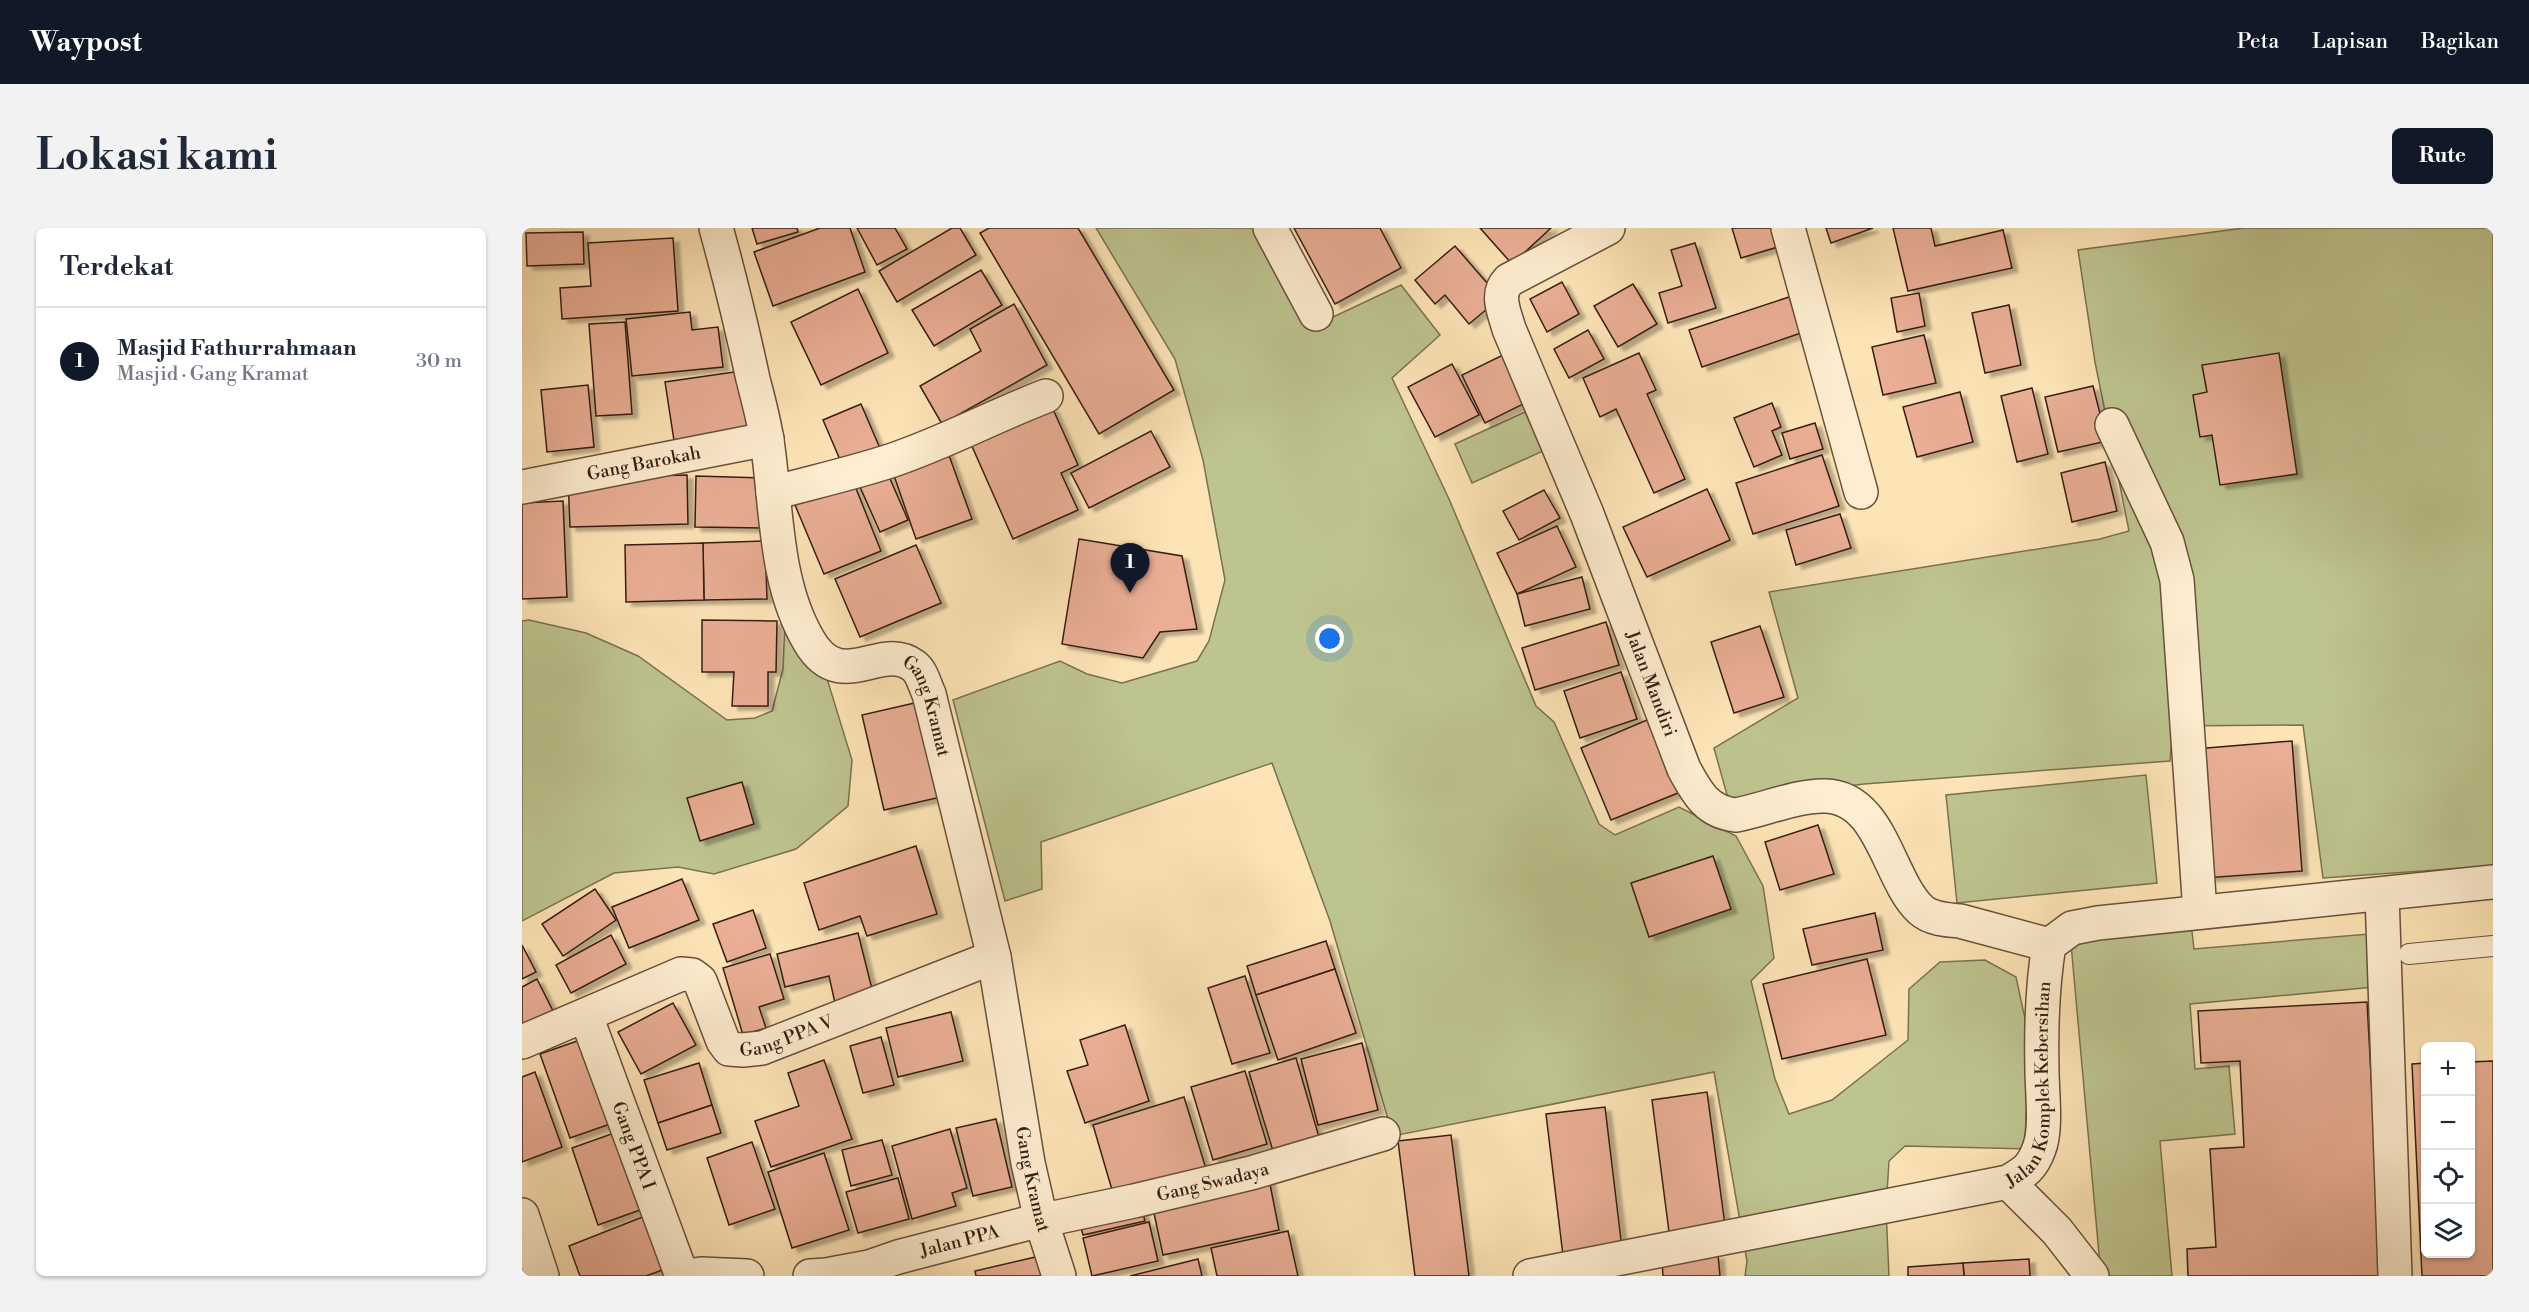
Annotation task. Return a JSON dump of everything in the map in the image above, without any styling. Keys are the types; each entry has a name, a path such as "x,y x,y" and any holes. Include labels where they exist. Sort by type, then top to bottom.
{"street":[{"name":"Gang Kramat","path":"717,228 767,439 781,555 801,626 821,658 834,666 894,660 906,662 916,667 929,694 994,957 1028,1163 1041,1220 1059,1276"},
{"path":"1270,228 1316,314"},
{"name":"Jalan Mandiri","path":"1608,228 1514,276 1502,287 1501,298 1509,329 1587,514 1684,769 1698,795 1710,807 1724,814 1736,816 1813,797 1827,796 1843,800 1854,806 1877,833 1911,898 1921,910 1945,920 1960,921 2049,945"},
{"path":"1788,228 1861,492"},
{"path":"773,493 893,460 959,435 1003,413 1046,396"},
{"path":"2112,425 2167,542 2177,580 2200,912"},
{"name":"Gang Barokah","path":"522,487 767,439"},
{"path":"2049,945 2072,928 2200,912 2493,882"},
{"path":"2382,894 2395,1276"},
{"name":"Jalan Komplek Kebersihan","path":"1530,1276 2008,1182 2029,1169 2040,1147 2041,1020 2043,980 2049,945"},
{"name":"Gang PPA V","path":"586,1016 681,974 692,975 700,981 723,1041 729,1049 762,1048 994,957"},
{"path":"522,1042 586,1016"},
{"name":"Gang PPA I","path":"586,1016 682,1276"},
{"name":"Gang Swadaya","path":"1041,1220 1134,1201 1240,1175 1383,1134"},
{"path":"2008,1182 2051,1224 2092,1276"},
{"path":"522,1215 542,1276"},
{"name":"Jalan PPA","path":"810,1276 869,1267 898,1257 1041,1220"},
{"path":"687,1276 701,1274 747,1276"}],"lane":[{"path":"2409,954 2493,946"}],"green space":[{"path":"1096,228 1277,228 1331,318 1401,285 1440,335 1392,378 1449,499 1536,706 1554,722 1599,824 1615,835 1679,807 1736,836 1763,886 1774,958 1751,981 1775,1079 1789,1114 1832,1100 1908,1040 1909,989 1940,962 1985,960 2016,977 2036,1070 2031,1149 1905,1146 1889,1161 1886,1209 1889,1276 1745,1276 1747,1261 1714,1072 1393,1136 1330,921 1272,763 1041,842 1042,889 1005,901 953,700 1060,661 1087,674 1122,683 1197,661 1209,641 1225,580 1203,460 1175,359"},
{"path":"2244,228 2493,228 2493,866 2323,878 2303,725 2173,726 2170,761 1864,784 1729,802 1714,748 1798,698 1769,592 2100,539 2129,531 2095,362 2078,250"},
{"path":"1525,412 1543,451 1472,483 1455,444"},
{"path":"529,620 586,633 638,656 727,720 755,718 772,711 783,669 785,621 809,620 852,760 848,806 796,849 714,874 678,867 614,873 522,921 522,621"},
{"path":"2146,775 2157,883 1957,903 1946,795"},
{"path":"2191,923 2194,949 2369,934 2374,987 2190,1004 2195,1069 2229,1066 2235,1134 2160,1141 2172,1276 2101,1276 2070,933"}],"building":[{"path":"752,228 797,228 798,232 757,244"},
{"path":"820,228 850,228 865,272 773,306 754,252"},
{"path":"857,228 895,228 907,249 877,265"},
{"path":"952,228 960,228 976,255 897,302 879,271"},
{"path":"989,228 1078,228 1174,390 1099,434 980,233"},
{"path":"1294,228 1380,228 1401,268 1335,304"},
{"path":"1480,228 1551,228 1512,264"},
{"path":"1732,228 1783,228 1788,244 1741,258"},
{"path":"1826,228 1873,228 1831,243"},
{"path":"1893,228 1931,228 1935,246 2003,230 2012,268 1908,291"},
{"path":"583,232 584,264 527,266 526,233"},
{"path":"673,238 678,311 562,319 560,288 591,286 588,243"},
{"path":"1695,243 1716,308 1668,323 1659,293 1682,286 1671,250"},
{"path":"1455,246 1500,298 1469,324 1445,295 1435,304 1415,280"},
{"path":"981,270 1002,305 934,346 912,310"},
{"path":"1562,282 1579,314 1547,332 1530,299"},
{"path":"1633,284 1657,324 1618,347 1594,306"},
{"path":"858,289 888,353 821,385 791,322"},
{"path":"1919,293 1925,326 1897,332 1891,298"},
{"path":"1789,297 1801,333 1702,367 1689,330"},
{"path":"1014,304 1047,365 942,424 920,386 981,351 970,329"},
{"path":"2009,305 2021,365 1985,373 1972,313"},
{"path":"690,312 692,330 718,327 723,367 632,376 626,319"},
{"path":"625,322 632,414 596,416 589,324"},
{"path":"1588,330 1604,359 1569,378 1554,349"},
{"path":"1924,335 1936,383 1883,395 1872,347"},
{"path":"1639,353 1656,390 1647,394 1685,479 1654,493 1616,409 1600,417 1583,378"},
{"path":"2279,353 2297,474 2220,485 2212,435 2200,437 2193,395 2207,392 2202,365"},
{"path":"1505,354 1529,401 1485,423 1462,375"},
{"path":"1452,364 1479,415 1435,437 1408,387"},
{"path":"741,371 751,436 675,447 665,382"},
{"path":"588,385 594,447 547,452 541,390"},
{"path":"2093,386 2107,441 2058,452 2045,397"},
{"path":"2032,388 2048,454 2017,462 2001,396"},
{"path":"1960,392 1973,442 1917,457 1903,407"},
{"path":"1772,403 1781,427 1772,431 1782,455 1754,467 1734,418"},
{"path":"861,404 882,453 844,469 823,420"},
{"path":"1052,407 1078,465 1061,473 1078,510 1013,539 971,444"},
{"path":"1815,423 1823,449 1790,459 1782,433"},
{"path":"1151,431 1170,467 1089,508 1071,473"},
{"path":"946,447 972,519 916,539 891,467"},
{"path":"1822,455 1839,506 1753,534 1736,483"},
{"path":"2105,462 2117,511 2072,522 2061,473"},
{"path":"884,465 908,520 880,532 856,478"},
{"path":"687,475 688,524 570,527 568,478"},
{"path":"696,476 768,478 767,528 695,527"},
{"path":"853,481 881,551 824,574 795,505"},
{"path":"1707,489 1730,540 1647,577 1623,527"},
{"path":"1544,490 1560,518 1519,540 1503,511"},
{"path":"563,501 567,597 522,599 522,503"},
{"path":"1840,514 1851,548 1796,565 1786,530"},
{"path":"1557,526 1576,567 1517,594 1497,553"},
{"path":"1079,539 1182,556 1197,629 1160,632 1143,658 1062,644"},
{"path":"765,541 767,599 704,600 703,543"},
{"path":"703,543 704,600 626,602 625,545"},
{"path":"916,545 941,603 860,637 835,579"},
{"path":"1582,577 1590,609 1525,626 1517,594"},
{"path":"702,620 777,621 776,672 768,672 768,706 732,706 734,672 702,672"},
{"path":"1606,622 1619,665 1535,690 1522,648"},
{"path":"1760,626 1784,697 1734,713 1711,642"},
{"path":"1621,672 1637,719 1580,738 1564,691"},
{"path":"919,702 941,797 884,810 862,715"},
{"path":"1647,720 1678,793 1611,820 1581,748"},
{"path":"2292,741 2302,871 2204,878 2195,749"},
{"path":"742,782 754,824 700,841 687,798"},
{"path":"1818,825 1834,874 1780,890 1765,842"},
{"path":"916,846 937,914 867,936 860,916 819,930 804,883"},
{"path":"1713,856 1731,909 1649,937 1631,883"},
{"path":"682,879 699,920 629,948 612,907"},
{"path":"595,889 616,920 563,956 542,924"},
{"path":"753,910 766,948 727,962 713,924"},
{"path":"1875,913 1883,950 1812,965 1803,929"},
{"path":"858,933 873,993 835,1003 829,976 785,987 777,954"},
{"path":"611,935 626,964 571,993 556,965"},
{"path":"1326,941 1335,969 1256,995 1247,966"},
{"path":"522,945 536,972 522,979"},
{"path":"770,954 784,999 759,1007 766,1028 743,1035 723,968"},
{"path":"1867,959 1886,1035 1782,1059 1763,984"},
{"path":"1335,969 1356,1033 1278,1060 1256,995"},
{"path":"1245,976 1270,1053 1232,1064 1208,988"},
{"path":"537,979 554,1013 522,1030 522,987"},
{"path":"2367,1002 2382,1276 2188,1276 2187,1249 2216,1247 2210,1149 2244,1147 2240,1061 2201,1063 2198,1011"},
{"path":"673,1003 696,1045 641,1074 618,1032"},
{"path":"951,1012 963,1061 898,1077 886,1028"},
{"path":"1125,1025 1149,1101 1085,1123 1067,1071 1088,1065 1080,1040"},
{"path":"881,1037 894,1085 863,1093 850,1046"},
{"path":"583,1039 613,1123 570,1138 540,1054"},
{"path":"1362,1043 1378,1110 1318,1125 1301,1059"},
{"path":"1296,1058 1319,1137 1273,1151 1249,1072"},
{"path":"824,1060 852,1139 771,1167 755,1121 799,1106 788,1073"},
{"path":"2493,1061 2493,1276 2422,1276 2421,1258 2475,1258 2475,1062"},
{"path":"699,1063 712,1105 658,1123 644,1080"},
{"path":"2421,1063 2421,1255 2412,1064"},
{"path":"1245,1071 1267,1144 1213,1160 1191,1087"},
{"path":"535,1072 562,1147 522,1162 522,1077"},
{"path":"1707,1092 1725,1225 1669,1232 1652,1100"},
{"path":"1184,1097 1207,1172 1115,1200 1093,1125"},
{"path":"712,1105 721,1133 667,1150 658,1123"},
{"path":"1605,1107 1623,1257 1564,1264 1546,1114"},
{"path":"996,1119 1012,1187 973,1196 956,1128"},
{"path":"950,1129 967,1188 952,1193 956,1206 912,1219 892,1146"},
{"path":"617,1132 643,1209 598,1225 572,1148"},
{"path":"1451,1135 1469,1276 1415,1276 1398,1141"},
{"path":"882,1140 892,1175 851,1186 842,1150"},
{"path":"752,1142 775,1209 729,1225 707,1158"},
{"path":"824,1153 849,1230 792,1248 768,1172"},
{"path":"898,1178 909,1219 858,1233 846,1192"},
{"path":"1269,1179 1279,1230 1163,1255 1152,1204"},
{"path":"1140,1203 1145,1221 1083,1235 1078,1217"},
{"path":"645,1216 665,1269 646,1276 580,1276 569,1246"},
{"path":"1149,1222 1158,1261 1092,1276 1083,1238"},
{"path":"1288,1231 1298,1276 1217,1276 1211,1248"},
{"path":"1718,1255 1720,1276 1663,1276 1662,1261"},
{"path":"1040,1256 1044,1276 976,1276 975,1271"},
{"path":"1198,1259 1202,1276 1130,1276"},
{"path":"2029,1259 2030,1276 1964,1276 1963,1263"},
{"path":"1963,1263 1964,1276 1908,1276 1908,1267"}],"place":[{"name":"Masjid Fathurrahmaan","path":"1130,593"}]}
